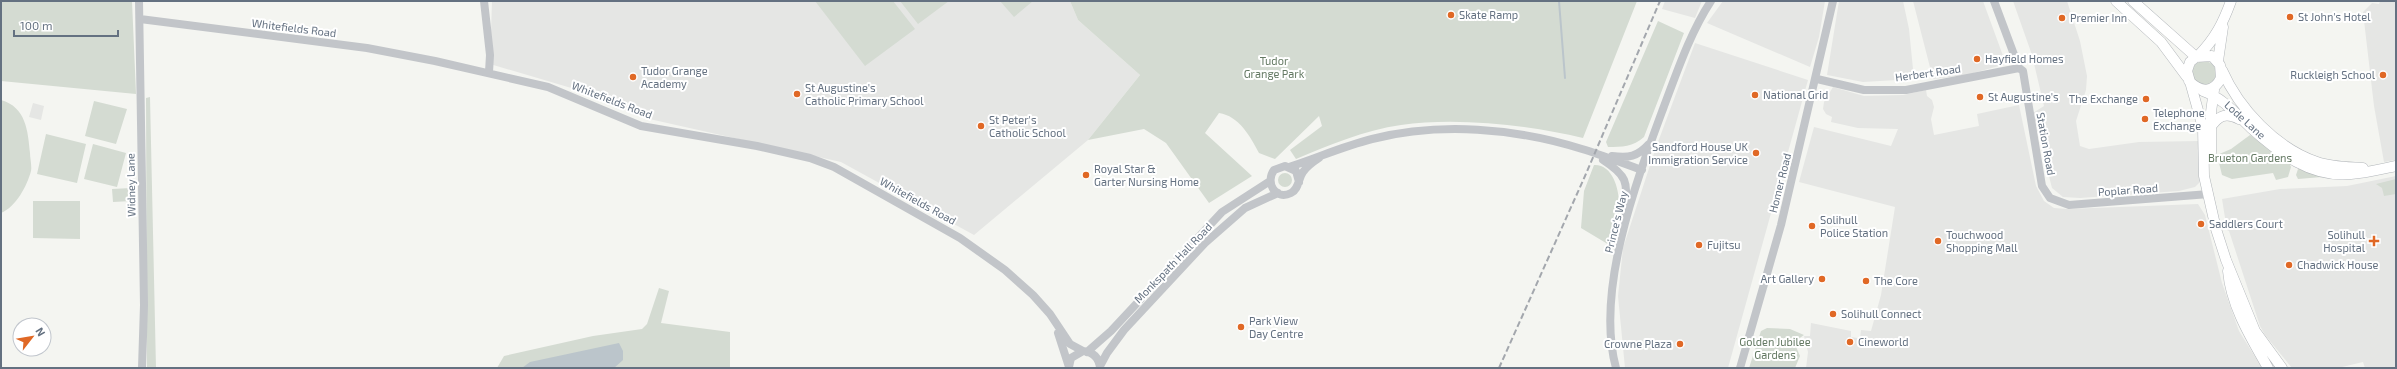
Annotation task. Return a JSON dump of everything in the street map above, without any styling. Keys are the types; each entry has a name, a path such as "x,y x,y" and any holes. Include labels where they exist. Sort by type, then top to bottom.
{"main road":[{"path":"2116,1 2161,42 2188,79 2198,89 2203,91 2214,91"},
{"path":"2133,1 2197,56 2207,55 2220,65"},
{"path":"2231,1 2223,23 2213,41 2187,67 2188,79 2194,93 2203,128 2204,176 2216,229 2227,264 2256,331 2282,368"},
{"path":"2209,194 2210,128 2214,91 2221,78 2220,65 2223,23"},
{"name":"Lode Lane","path":"2220,65 2241,103 2271,134 2296,153 2323,164 2375,170"},
{"name":"Lode Lane","path":"2214,91 2247,123 2295,162 2315,170 2332,174 2351,174 2396,166"},
{"path":"2210,128 2216,118 2226,114 2247,123"},
{"path":"2227,264 2229,282 2236,304 2250,336 2268,368"}],"street":[{"name":"Widney Lane","path":"139,1 144,305 142,368"},
{"path":"484,1 490,55 489,72"},
{"name":"Prince's Way","path":"1616,368 1610,329 1610,310 1624,230 1651,142 1671,86 1700,20 1711,1"},
{"name":"Homer Road","path":"1740,368 1781,225 1817,79 1833,1"},
{"name":"Station Road","path":"1994,1 2019,68 2019,78 2025,92 2038,152 2042,186 2050,198"},
{"name":"Whitefields Road","path":"140,19 367,48 489,72 548,87 641,126 757,146 810,158 834,167 960,238 1005,270 1032,295 1053,318 1070,344 1097,358 1100,367"},
{"name":"Herbert Road","path":"1817,79 1864,90 1906,90 2019,68"},
{"path":"1327,153 1304,171 1292,193 1285,195 1278,193 1272,188 1270,181 1274,170 1279,167 1289,167 1327,153 1386,136 1443,129 1515,134 1565,144 1642,170"},
{"path":"1593,153 1631,157 1641,153 1651,142"},
{"path":"1593,153 1620,171 1626,181 1624,230"},
{"path":"1289,167 1296,171 1299,182"},
{"name":"Monkspath Hall Road","path":"1069,368 1071,358 1085,352 1118,324 1222,212 1270,181"},
{"name":"Monkspath Hall Road","path":"1100,367 1106,353 1124,330 1205,243 1246,208 1278,193"},
{"name":"Poplar Road","path":"2050,198 2068,205 2209,194"},
{"name":"Whitefields Road","path":"1053,318 1069,368"}],"shaded area":[{"path":"492,1 1070,1 1078,20 1140,75 1088,140 974,235 841,162 645,118 578,90 490,64"},
{"path":"1665,1 1702,1 1695,18 1662,9"},
{"path":"1723,1 1825,1 1819,37 1810,67 1707,23"},
{"path":"1839,1 1903,1 1909,29 1914,79 1863,82 1827,75"},
{"path":"1913,1 1983,1 2006,64 1966,75 1933,79"},
{"path":"2013,1 2067,1 2080,41 2087,76 2086,90 2076,121 2080,146 2089,149 2139,142 2200,141 2199,183 2195,187 2179,191 2080,198 2063,197 2052,188 2033,113 2044,106 2032,55"},
{"name":"Ruckleigh School","path":"2380,1 2396,1 2396,160 2384,162 2374,106 2363,12 2372,3 2379,4"},
{"path":"1695,43 1808,80 1728,368 1625,368 1618,296 1623,248 1655,150"},
{"path":"1833,87 1864,96 1903,95 1926,90 1927,96 1932,100 1934,107 1931,119 1934,135 1979,126 1977,114 2019,105 2036,186 2044,201 2054,208 2067,209 2198,204 2205,215 2222,283 2239,331 2262,368 1806,368 1808,352 1804,336 1810,336 1811,323 1851,331 1851,337 1857,338 1860,338 1861,330 1871,331 1881,295 1895,207 1799,182 1814,127 1891,146 1898,129 1858,128 1831,122 1832,117 1826,114 1823,109 1824,102"},
{"path":"33,103 44,106 41,120 29,117"},
{"path":"2396,176 2396,368 2365,368 2363,362 2338,368 2292,368 2265,335 2260,326 2229,231 2227,230 2222,199 2280,189 2347,186"},
{"path":"619,343 623,351 623,360 614,368 522,368 530,362"}],"green space":[{"path":"1,1 132,1 136,94 1,81"},
{"path":"815,1 893,1 915,29 865,66"},
{"path":"900,1 949,1 918,24"},
{"path":"1000,1 1033,1 1014,17"},
{"name":"Tudor Grange Park","path":"1070,1 1637,1 1583,138 1562,133 1516,126 1469,122 1423,123 1374,130 1334,143 1296,159 1290,150 1322,126 1319,116 1275,159 1259,153 1248,134 1238,122 1219,113 1205,133 1252,176 1209,203 1166,143 1144,129 1088,140 1140,75 1078,20"},
{"path":"1658,21 1684,33 1644,137 1631,145 1608,147 1606,142"},
{"path":"2204,61 2213,64 2216,73 2213,82 2204,85 2195,82 2192,73 2195,64"},
{"path":"150,97 156,368 147,368 146,98"},
{"path":"1,100 16,108 21,114 27,128 31,171 24,189 16,201 1,213"},
{"path":"94,101 127,109 116,144 85,136"},
{"path":"46,134 86,144 77,183 37,174"},
{"name":"Brueton Gardens","path":"2250,135 2289,162 2291,167 2288,177 2276,180 2273,173 2232,179 2222,175 2217,155 2231,149"},
{"path":"93,144 126,153 117,187 84,179"},
{"path":"1594,165 1606,168 1613,178 1618,191 1619,213 1611,246 1581,228 1584,191"},
{"path":"2299,166 2322,177 2298,179 2296,175"},
{"path":"1282,173 1288,173 1292,177 1292,183 1288,187 1282,187 1278,183 1278,177"},
{"path":"2396,179 2396,194 2384,196 2382,188 2376,184"},
{"path":"131,188 132,201 113,202 112,189"},
{"path":"33,201 80,201 80,239 33,238"},
{"path":"659,288 669,291 661,323 730,332 730,368 497,368 504,356 593,336 642,329 647,324"},
{"name":"Golden Jubilee Gardens","path":"1767,328 1790,329 1804,335 1794,342 1800,356 1795,368 1749,368 1761,331"}],"waterway":[{"path":"1559,1 1565,78"}],"railway":[{"path":"1499,368 1585,176 1660,1"}],"place":[{"name":"Skate Ramp","path":"1451,15"},
{"name":"St John's Hotel","path":"2290,17"},
{"name":"Premier Inn","path":"2062,18"},
{"name":"Hayfield Homes","path":"1977,59"},
{"name":"Ruckleigh School","path":"2383,75"},
{"name":"Tudor Grange Academy","path":"633,77"},
{"name":"St Augustine's Catholic Primary School","path":"797,94"},
{"name":"National Grid","path":"1755,95"},
{"name":"St Augustine's","path":"1980,97"},
{"name":"The Exchange","path":"2146,99"},
{"name":"Telephone Exchange","path":"2145,119"},
{"name":"St Peter's Catholic School","path":"981,126"},
{"name":"Sandford House UK Immigration Service","path":"1756,153"},
{"name":"Royal Star & Garter Nursing Home","path":"1086,175"},
{"name":"Saddlers Court","path":"2201,224"},
{"name":"Solihull Police Station","path":"1812,226"},
{"name":"Touchwood Shopping Mall","path":"1938,241"},
{"name":"Solihull Hospital","path":"2374,241"},
{"name":"Fujitsu","path":"1699,245"},
{"name":"Chadwick House","path":"2289,265"},
{"name":"Art Gallery","path":"1822,279"},
{"name":"The Core","path":"1866,281"},
{"name":"Solihull Connect","path":"1833,314"},
{"name":"Park View Day Centre","path":"1241,327"},
{"name":"Cineworld","path":"1850,342"},
{"name":"Crowne Plaza","path":"1680,344"}]}
